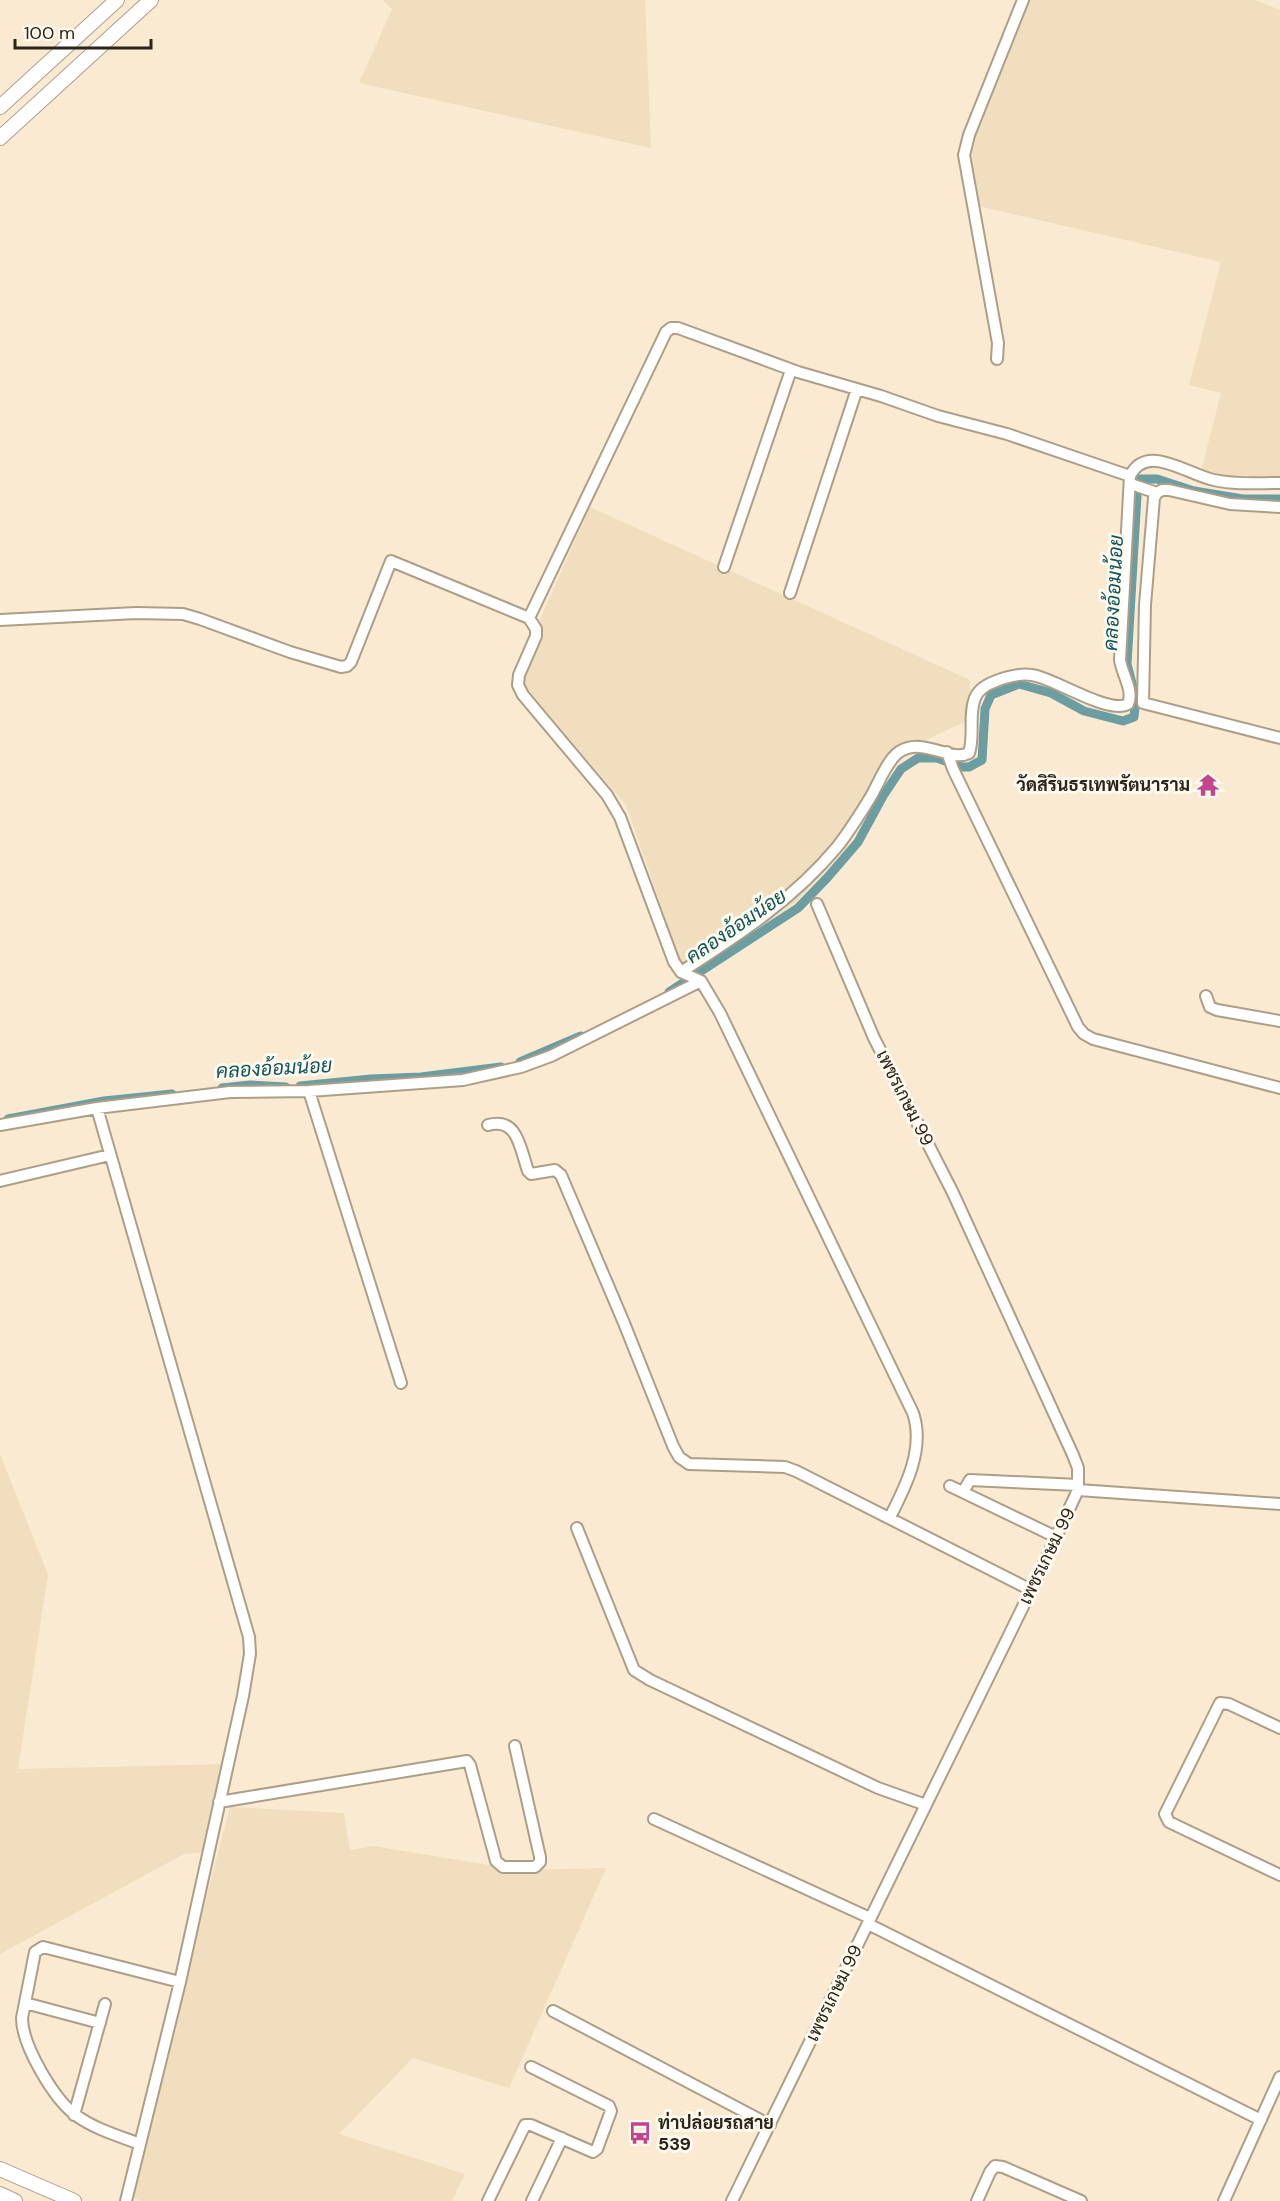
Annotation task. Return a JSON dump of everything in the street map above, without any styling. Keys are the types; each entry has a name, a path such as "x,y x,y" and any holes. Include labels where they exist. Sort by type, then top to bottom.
{"main road":[{"path":"0,107 117,0"},
{"path":"0,138 151,0"},
{"path":"0,2169 74,2201"},
{"path":"0,2194 15,2201"}],"street":[{"path":"997,359 998,343 964,154 969,135 1023,0"},
{"path":"529,618 666,332 671,328 678,328 791,370 938,416 1007,434 1133,476 1153,491 1154,498 1145,605 1143,703 1280,738"},
{"path":"724,567 791,370"},
{"path":"790,593 857,389"},
{"path":"682,973 764,917 807,877 837,846 871,798 892,758 899,752 919,746 961,756 969,753 975,696 993,682 1008,677 1034,675 1095,700 1119,707 1128,704 1131,695 1120,660 1133,476 1144,462 1166,461 1198,476 1216,481 1242,484 1280,483"},
{"path":"1153,491 1162,489 1230,504 1280,507"},
{"path":"0,620 136,613 183,615 341,667 351,662 391,561 529,618 536,629 536,636 519,675 518,685 523,695 614,805 670,954 682,973 699,980 720,1013 915,1420 918,1434 908,1480 890,1517"},
{"path":"947,754 1006,883 1078,1027 1084,1034 1098,1040 1280,1088"},
{"name":"เพชรเกษม 99","path":"732,2201 1031,1590 1078,1488 1078,1468 1073,1455 953,1193 874,1038 817,904"},
{"path":"0,1125 97,1108 230,1092 309,1091 463,1080 521,1067 551,1056 699,980"},
{"path":"1206,996 1210,1007 1217,1010 1280,1021"},
{"path":"309,1091 401,1383"},
{"path":"97,1108 249,1637 250,1654 246,1682 180,1982 126,2201"},
{"path":"488,1125 502,1123 511,1127 531,1174 555,1170 561,1175 673,1446 683,1462 785,1467 796,1471 1031,1590"},
{"path":"0,1181 110,1155"},
{"path":"963,1492 970,1480 1280,1504"},
{"path":"950,1486 1056,1537"},
{"path":"577,1528 634,1670 660,1685 878,1788 926,1805"},
{"path":"1280,1728 1229,1704 1220,1703 1165,1814 1169,1822 1280,1875"},
{"path":"219,1802 467,1761 496,1862 503,1867 535,1867 540,1862 540,1857 514,1746"},
{"path":"654,1818 869,1921 1261,2120"},
{"path":"140,2144 103,2130 74,2115 41,2072 27,2044 22,2027 35,1952 43,1947 180,1982"},
{"path":"25,2003 100,2023"},
{"path":"74,2115 105,2004"},
{"path":"553,2011 770,2125"},
{"path":"488,2201 525,2125 531,2125 593,2152 596,2151 611,2108 531,2067"},
{"path":"1224,2201 1280,2078"},
{"path":"532,2201 562,2138"},
{"path":"977,2201 995,2166 1003,2167 1081,2201"}],"shaded area":[{"path":"383,0 645,0 651,148 359,83 392,9"},
{"path":"1029,0 1255,0 1280,10 1280,479 1199,479 1221,393 1189,385 1221,262 978,206 967,158 988,89"},
{"path":"590,507 970,680 969,720 897,753 849,845 796,902 702,967 683,969 626,805 515,675"},
{"path":"0,1454 48,1575 18,1769 225,1764 206,1852 184,1854 0,1954"},
{"path":"230,1807 344,1813 350,1850 373,1846 519,1870 606,1868 509,2088 413,2058 339,2134 465,2174 452,2201 141,2201 128,2195"}],"waterway":[{"name":"คลองอ้อมน้อย","path":"669,992 798,908 858,842 883,796 901,769 918,758 937,758 962,767 969,767 982,760 985,709 991,695 1019,684 1051,693 1084,711 1123,721 1134,717 1136,699 1127,664 1138,479 1157,479 1194,491 1243,499 1280,499"},
{"name":"คลองอ้อมน้อย","path":"520,1062 581,1036"},
{"name":"คลองอ้อมน้อย","path":"300,1086 421,1077 501,1067"},
{"name":"คลองอ้อมน้อย","path":"222,1088 250,1085 286,1087"},
{"name":"คลองอ้อมน้อย","path":"8,1119 104,1101 172,1094"}],"place":[{"name":"วัดสิรินธรเทพรัตนาราม","path":"1208,785"},
{"name":"ท่าปล่อยรถสาย 539","path":"640,2133"}]}
